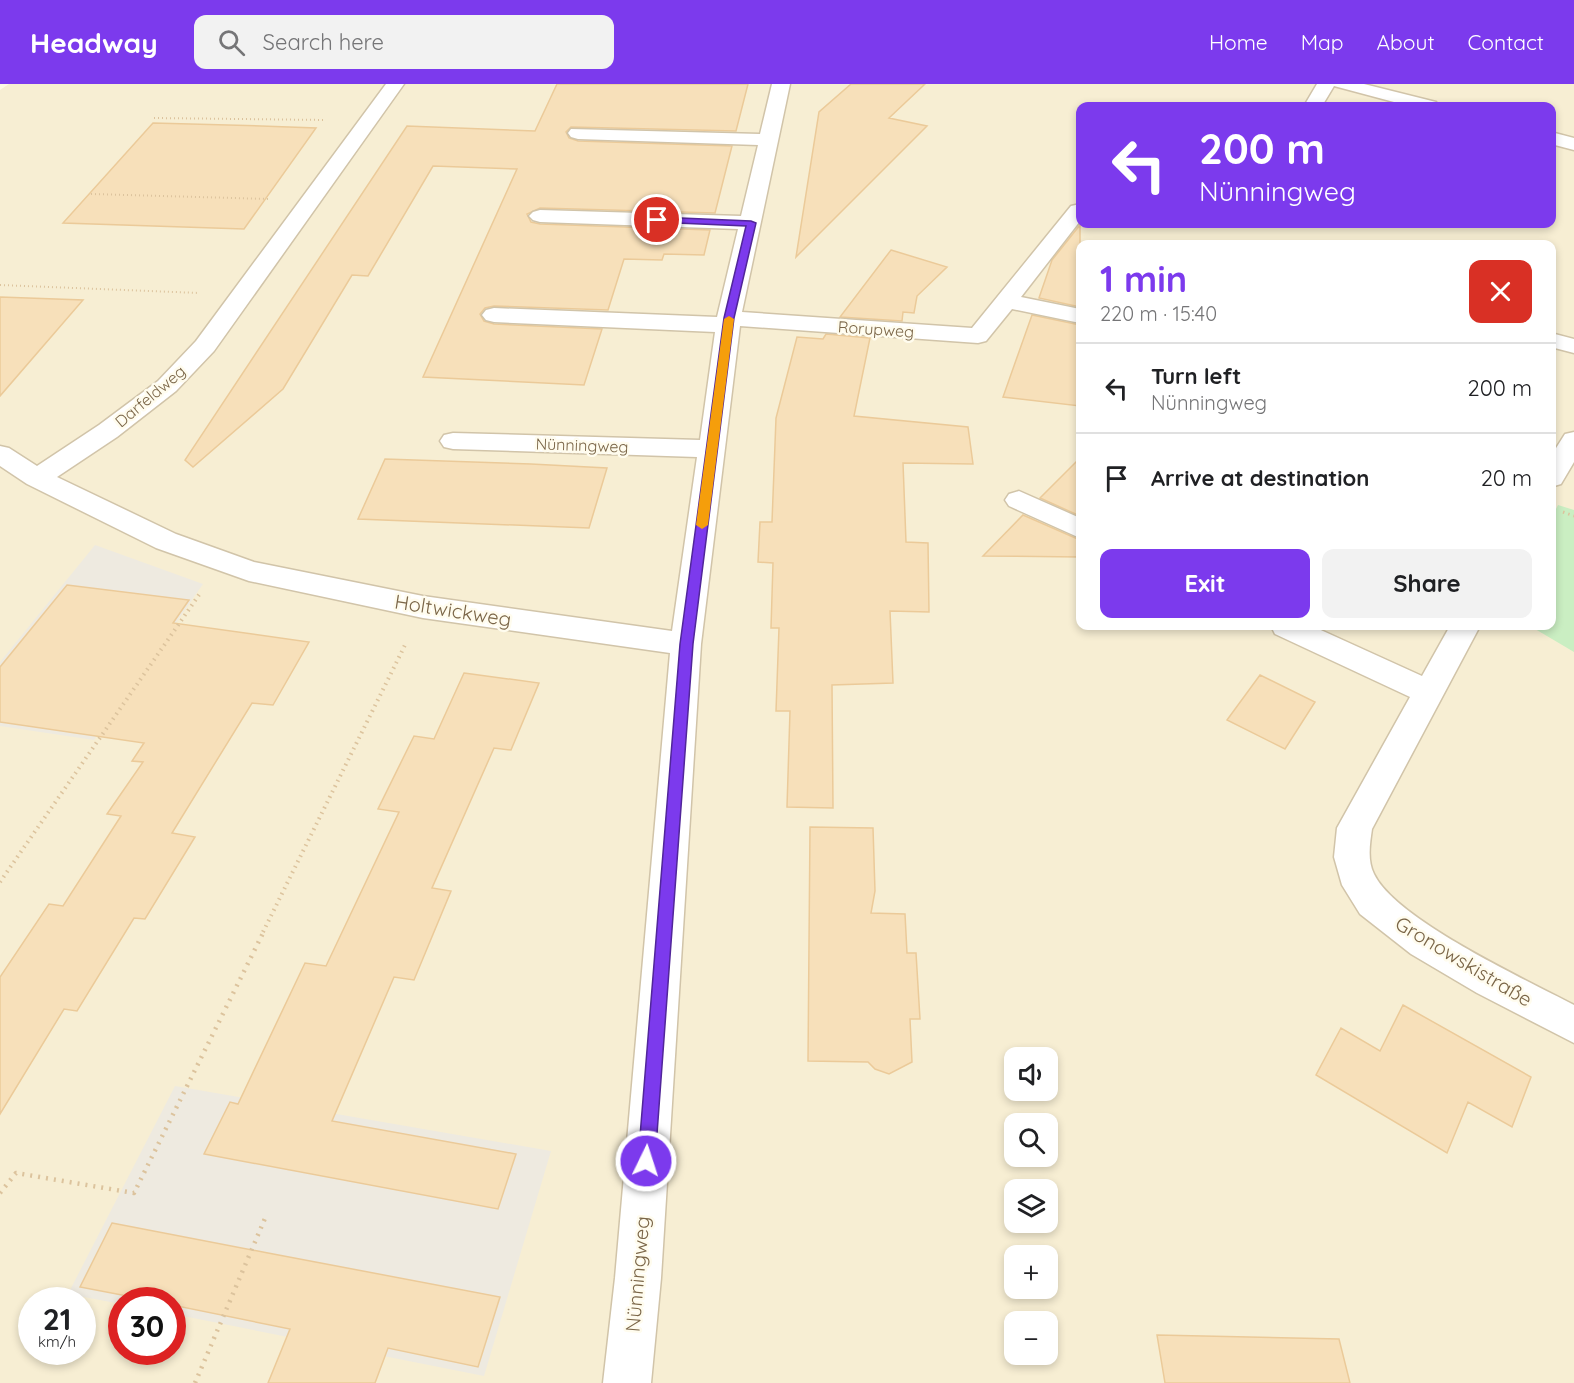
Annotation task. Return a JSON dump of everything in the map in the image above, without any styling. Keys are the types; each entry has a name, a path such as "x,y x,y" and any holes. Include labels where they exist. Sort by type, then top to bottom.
{"street":[{"name":"Darfeldweg","path":"37,478 108,431 167,386 205,346 394,84"},
{"name":"Nünningweg","path":"627,1383 638,1278 686,644 728,321 780,84"},
{"path":"1315,102 1326,84"},
{"path":"1342,84 1413,102"},
{"path":"578,133 769,140"},
{"path":"1556,139 1574,144"},
{"name":"Rorupweg","path":"728,321 978,336 1076,213"},
{"path":"540,216 751,223"},
{"path":"1007,301 1076,315"},
{"path":"494,315 728,321"},
{"path":"1556,341 1574,346"},
{"path":"1560,477 1574,440"},
{"name":"Nünningweg","path":"453,441 712,449"},
{"name":"Holtwickweg","path":"0,454 37,478 166,541 249,571 423,607 686,644"},
{"path":"1019,500 1076,527"},
{"path":"1295,630 1428,692"},
{"name":"Gronowskistraße","path":"1463,630 1355,828 1350,856 1361,887 1393,921 1440,952 1574,1025"}],"path":[{"path":"154,118 368,121"},
{"path":"91,194 312,200"},
{"path":"0,285 244,294"},
{"path":"0,882 222,562"},
{"path":"0,1193 16,1173 134,1194 423,607"},
{"path":"195,1383 266,1216"}],"shaded area":[{"path":"9,84 1574,84 1574,1383 0,1383 0,90"},
{"path":"95,545 203,584 94,740 0,726 0,662"},
{"path":"175,1086 551,1151 484,1376 186,1317 186,1287 108,1287 108,1302 96,1299 96,1287 72,1287"}],"green space":[{"path":"1558,505 1574,510 1574,652 1537,630 1556,630 1556,509"}],"building":[{"path":"557,84 748,84 736,131 571,127 566,132 569,138 578,141 732,146 715,213 540,208 527,214 531,222 540,224 710,230 704,255 664,254 662,260 624,259 608,310 494,306 485,308 480,314 484,321 494,324 602,329 584,385 423,377 517,169 433,166 368,276 352,275 283,389 193,467 185,460 407,126 535,131"},
{"path":"851,84 925,84 889,118 927,126 796,257 819,112"},
{"path":"153,123 316,128 244,229 63,223"},
{"path":"1078,228 1080,228 1080,240 1076,240 1076,306 1039,298 1052,260"},
{"path":"891,250 947,267 917,296 914,313 903,312 902,321 840,317"},
{"path":"0,297 83,300 0,396"},
{"path":"1032,315 1076,324 1076,406 1003,397"},
{"path":"826,334 870,338 854,416 968,427 973,464 903,463 906,542 928,543 929,612 890,611 893,683 832,685 833,808 787,807 790,711 776,711 779,628 771,628 773,563 758,562 760,522 772,522 776,418 797,337 823,339"},
{"path":"385,459 607,468 589,528 358,519"},
{"path":"1076,462 1076,514 1040,498"},
{"path":"1023,515 1076,538 1076,557 983,556"},
{"path":"67,585 189,600 173,623 309,642 273,705 252,703 172,833 195,837 145,919 134,918 77,1011 64,1009 0,1114 0,977 49,904 63,906 121,816 107,814 143,762 132,761 144,743 0,722 0,667"},
{"path":"464,673 539,683 511,750 494,748 432,888 451,891 414,980 394,977 332,1121 516,1154 498,1209 204,1154 230,1102 238,1104 305,963 326,966 399,812 378,809 414,736 434,739"},
{"path":"1260,675 1315,702 1285,749 1227,720"},
{"path":"810,827 873,828 875,891 871,913 905,914 907,953 916,953 920,1019 910,1019 912,1062 889,1074 875,1069 868,1062 808,1061"},
{"path":"1403,1005 1531,1077 1512,1127 1468,1102 1447,1153 1316,1075 1341,1028 1380,1051"},
{"path":"112,1223 500,1297 478,1367 388,1348 375,1383 268,1383 290,1329 186,1308 186,1287 108,1287 108,1292 96,1290 96,1287 80,1287"},
{"path":"1157,1335 1339,1339 1350,1383 1165,1383"}],"slow traffic":[{"path":"702,525 729,319"}],"route":[{"path":"646,1161 686,644 729,318 751,223 657,220"}]}
